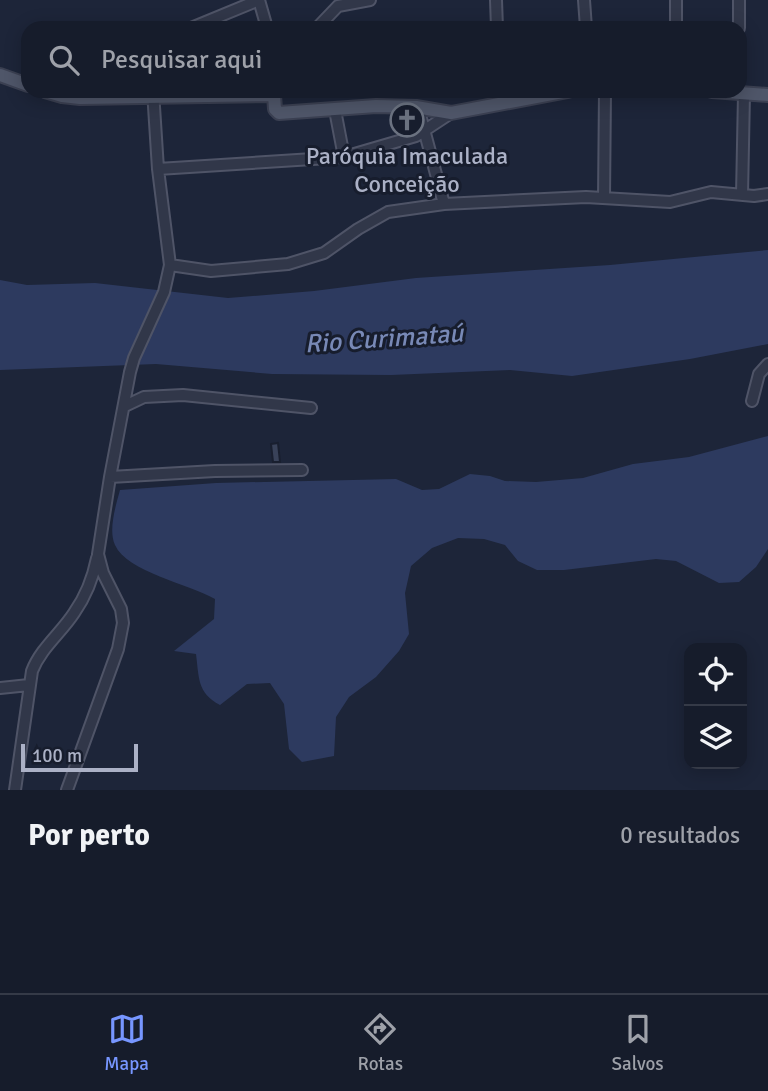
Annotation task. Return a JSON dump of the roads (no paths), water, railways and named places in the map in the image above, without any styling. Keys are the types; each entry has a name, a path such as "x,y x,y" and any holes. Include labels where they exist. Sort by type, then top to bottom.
{"main road":[{"path":"0,75 21,82"},
{"path":"747,93 768,95"},
{"path":"274,98 275,109 279,113 376,106 418,107 451,113 501,98"}],"street":[{"path":"208,21 259,0 265,21"},
{"path":"324,21 338,6 370,0"},
{"path":"496,0 497,21"},
{"path":"583,0 585,21"},
{"path":"676,21 677,0"},
{"path":"739,0 739,21"},
{"path":"15,790 29,685 39,656 78,606 92,579 134,358 164,292 170,265 158,169 153,98"},
{"path":"604,198 605,98"},
{"path":"741,98 742,195"},
{"path":"418,107 444,204"},
{"path":"335,110 344,157"},
{"path":"158,169 344,157 401,142 426,131 451,113"},
{"path":"170,265 211,271 288,264 324,253 388,212 444,204 604,198 670,202 711,192 754,196 768,194"},
{"path":"752,401 759,374 768,365"},
{"path":"125,406 144,397 183,395 311,408"},
{"path":"110,477 215,471 302,470"},
{"path":"67,790 118,649 122,629 121,609 103,573 98,554"},
{"path":"0,688 29,685"}],"water":[{"name":"Rio Curimataú","path":"768,250 768,344 690,359 572,376 510,370 391,375 272,374 156,364 0,370 0,280 27,285 95,283 228,298 314,291 416,278 610,265"},
{"path":"768,436 768,549 756,567 739,582 719,583 676,561 656,559 564,570 537,570 518,561 505,545 484,539 458,538 432,548 411,566 405,593 409,634 399,651 376,677 349,697 336,717 334,756 302,762 289,749 284,704 270,683 247,684 220,705 207,695 200,684 196,654 174,651 214,619 215,599 132,563 122,554 113,539 113,518 120,490 216,483 396,479 422,490 439,489 470,474 505,481 536,482 583,478 633,464 689,457"}],"place":[{"name":"Paróquia Imaculada Conceição","path":"407,120"}]}
